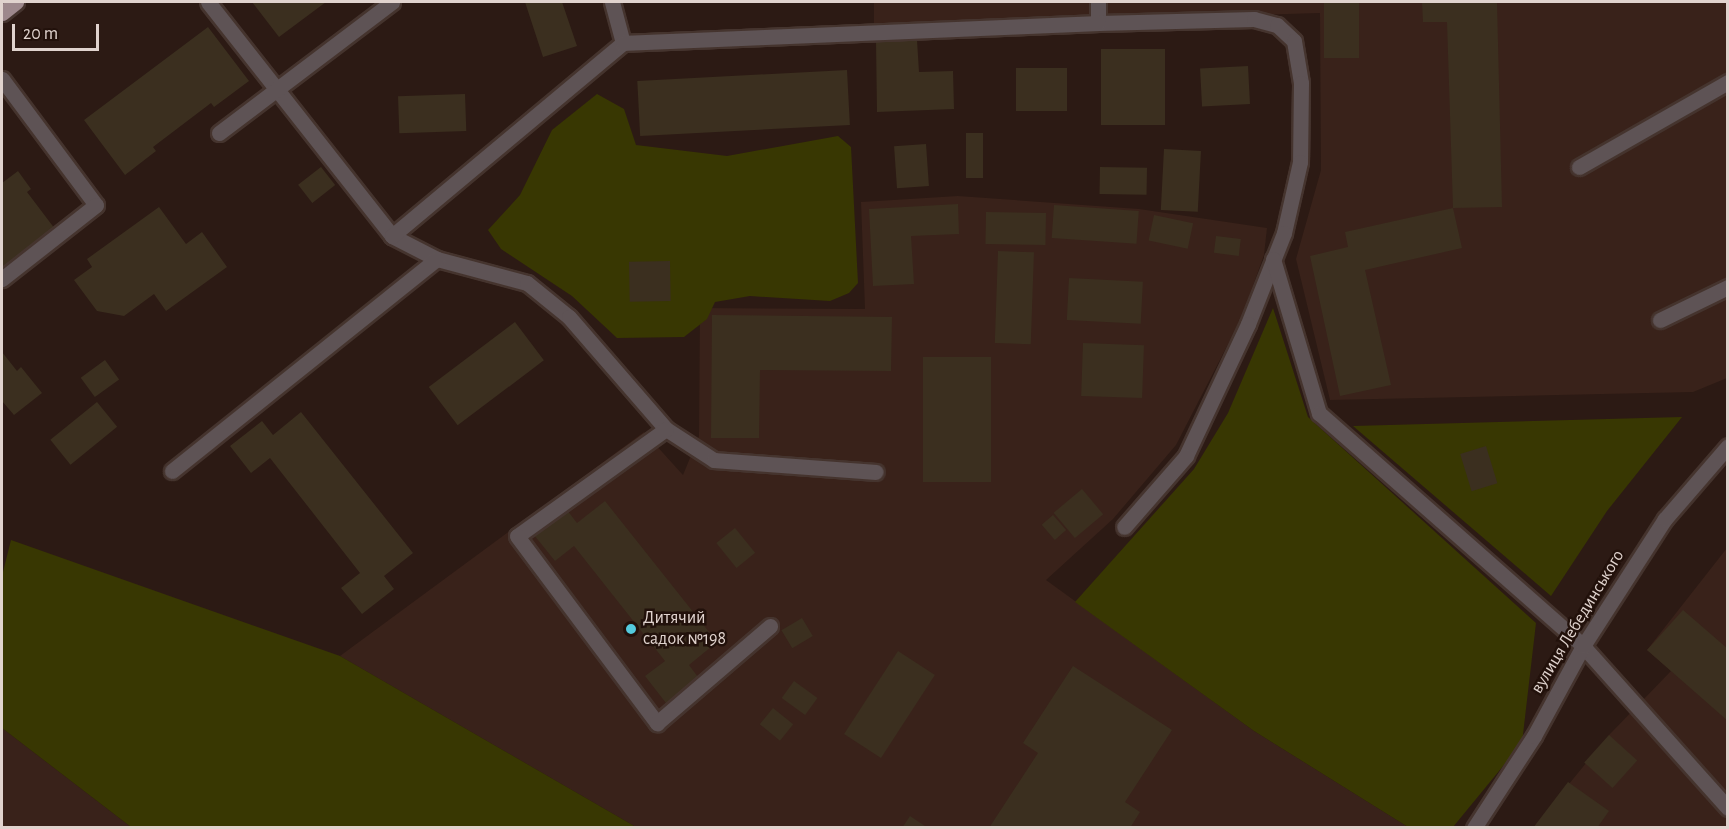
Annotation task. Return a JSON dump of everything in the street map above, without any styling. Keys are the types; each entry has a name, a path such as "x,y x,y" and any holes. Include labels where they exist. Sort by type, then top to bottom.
{"main road":[{"path":"2,13 16,2"}],"street":[{"path":"208,2 392,236 437,259 527,283 569,316 666,429 714,460 876,472"},
{"path":"219,133 392,2"},
{"path":"612,2 623,43"},
{"path":"1098,2 1098,23"},
{"path":"392,236 623,43 1098,23 1254,19 1277,25 1294,41 1300,83 1300,162 1284,233 1186,456 1124,527"},
{"path":"2,79 96,205 2,279"},
{"path":"1579,167 1728,82"},
{"path":"172,471 437,259"},
{"path":"1273,260 1319,413 1583,646 1728,808"},
{"path":"1660,320 1728,287"},
{"path":"666,429 517,536 657,723 770,626"},
{"name":"вулиця Лебединського","path":"1474,828 1534,736 1583,646 1665,519 1728,446"}],"shaded area":[{"path":"874,2 1727,2 1727,378 1693,392 1330,400 1296,259 1321,170 1320,13 874,26"},
{"path":"597,94 624,109 636,145 727,156 838,136 851,147 858,283 849,293 830,301 750,296 715,302 707,319 684,337 617,338 572,296 501,249 488,230 520,195 552,130"},
{"path":"958,196 1139,209 1267,228 1264,255 1241,319 1176,445 1113,519 1046,580 1254,731 1408,827 636,827 340,656 644,432 683,475 699,436 700,308 865,309 861,202"},
{"path":"1273,308 1308,417 1536,623 1522,743 1453,827 1408,827 1254,731 1075,602 1194,469 1228,413"},
{"path":"1682,417 1607,511 1551,596 1353,426"},
{"path":"11,540 340,656 636,827 131,827 2,728 2,576"},
{"path":"1727,548 1727,827 1533,828 1609,735 1671,671 1647,650"},
{"path":"2,728 131,827 2,827"}],"building":[{"path":"252,2 326,2 279,37"},
{"path":"525,2 562,2 577,46 543,57"},
{"path":"1324,2 1359,2 1359,58 1324,58"},
{"path":"1422,2 1497,2 1502,207 1453,208 1447,22 1423,22"},
{"path":"208,27 249,81 214,107 211,103 153,147 156,151 125,175 84,120"},
{"path":"917,40 919,72 953,71 954,109 877,112 876,41"},
{"path":"1101,49 1165,49 1165,125 1101,125"},
{"path":"1248,66 1250,104 1202,106 1200,69"},
{"path":"1016,68 1067,68 1067,111 1016,111"},
{"path":"847,70 850,125 640,136 637,81"},
{"path":"465,94 466,131 399,133 398,96"},
{"path":"966,133 983,133 983,178 966,178"},
{"path":"926,144 929,186 897,188 894,146"},
{"path":"1164,149 1201,151 1198,212 1161,210"},
{"path":"321,167 335,185 312,203 298,185"},
{"path":"1100,167 1147,168 1147,195 1100,194"},
{"path":"18,171 31,189 27,192 55,229 2,270 2,183"},
{"path":"958,204 959,234 911,236 914,284 873,286 869,209"},
{"path":"1054,205 1139,211 1136,244 1052,238"},
{"path":"159,207 186,244 202,232 227,267 166,311 154,294 124,316 97,311 74,280 92,267 87,259"},
{"path":"1453,208 1462,248 1365,270 1391,385 1340,396 1310,256 1348,247 1345,232"},
{"path":"986,212 1046,213 1045,245 985,244"},
{"path":"1154,215 1193,223 1188,249 1149,240"},
{"path":"1216,236 1241,239 1239,256 1214,253"},
{"path":"998,251 1034,252 1031,344 995,343"},
{"path":"670,261 671,301 630,302 629,262"},
{"path":"1069,278 1143,282 1141,324 1067,320"},
{"path":"712,315 892,317 891,371 760,370 759,438 711,438"},
{"path":"515,322 544,360 458,425 429,387"},
{"path":"1083,343 1144,345 1142,398 1081,396"},
{"path":"2,352 17,371 21,367 42,393 14,415 2,401"},
{"path":"923,357 991,357 991,482 923,482"},
{"path":"105,360 119,379 95,397 81,378"},
{"path":"97,402 117,427 71,465 50,440"},
{"path":"301,412 413,553 384,576 394,589 362,614 341,588 360,573 270,458 251,473 230,446 262,421 273,435"},
{"path":"1486,446 1497,483 1472,491 1460,454"},
{"path":"1082,489 1103,514 1075,538 1054,513"},
{"path":"605,501 717,642 689,665 698,677 666,703 645,676 665,661 574,546 555,561 534,535 567,510 577,523"},
{"path":"1053,515 1066,530 1055,540 1042,525"},
{"path":"735,528 755,553 736,568 716,543"},
{"path":"1683,610 1728,649 1728,721 1647,650"},
{"path":"802,618 813,636 792,648 781,630"},
{"path":"898,651 935,675 881,758 844,734"},
{"path":"1073,666 1172,730 1125,802 1140,812 1130,828 989,828 1038,753 1023,743"},
{"path":"794,681 817,698 805,715 782,698"},
{"path":"773,708 793,724 780,741 760,724"},
{"path":"1609,735 1637,760 1612,788 1584,762"},
{"path":"1568,782 1609,811 1597,828 1533,828"},
{"path":"910,816 928,828 902,828"}],"place":[{"name":"Дитячий садок №198","path":"631,629"}]}
